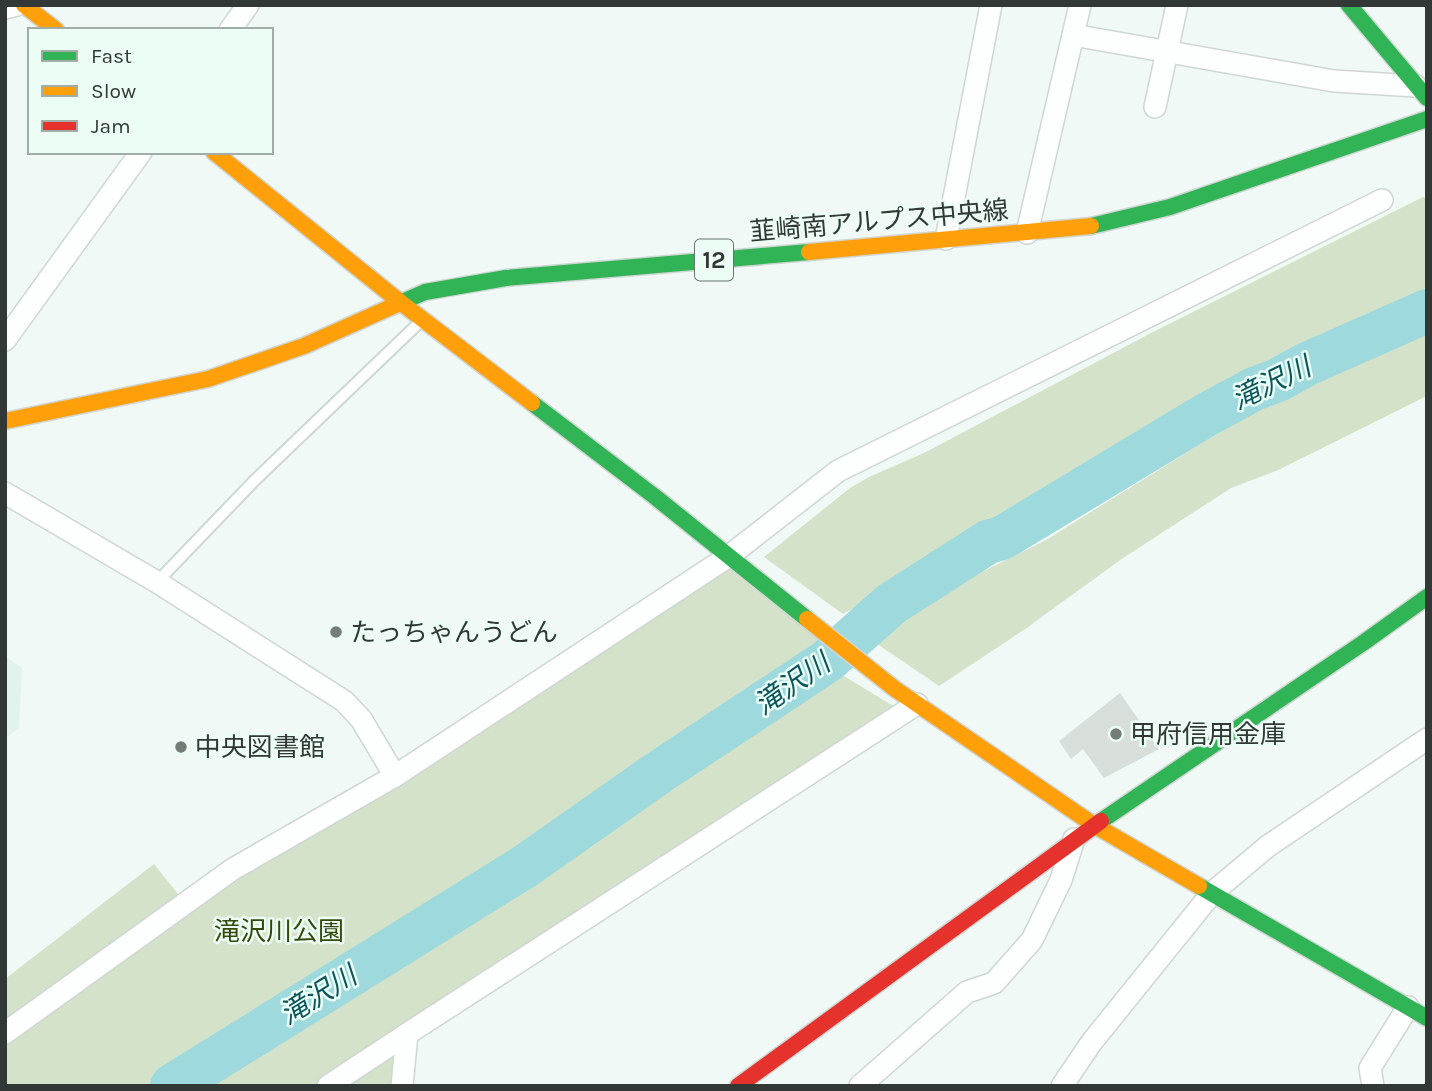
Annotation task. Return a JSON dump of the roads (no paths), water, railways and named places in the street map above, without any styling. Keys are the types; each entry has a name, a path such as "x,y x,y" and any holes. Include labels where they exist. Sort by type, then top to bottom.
{"street":[{"path":"5,8 17,5"},
{"path":"24,5 53,28"},
{"path":"231,28 248,5"},
{"path":"946,239 991,5"},
{"path":"1027,233 1080,5"},
{"path":"1155,107 1177,5"},
{"path":"1349,5 1422,92"},
{"path":"1073,36 1334,81 1422,92"},
{"name":"韮崎南アルプス中央線","path":"5,421 208,379 304,346 425,292 506,278 1089,227 1170,206 1427,119"},
{"path":"5,340 140,154"},
{"path":"216,154 423,320 654,496 895,690 1094,825 1418,1012 1370,1068 1373,1086"},
{"path":"5,1032 233,869 395,776 729,556 838,471 1382,200"},
{"path":"5,493 157,582 344,701 361,719 395,776"},
{"path":"738,1086 1074,839 1427,597"},
{"path":"328,1086 917,704"},
{"path":"1062,1086 1091,1043 1212,893 1268,846 1427,739"},
{"path":"860,1086 967,992 994,983 1032,940 1061,880 1074,839"},
{"path":"402,1086 407,1034"}],"lane":[{"path":"157,582 254,481 423,320"}],"waterway":[{"name":"滝沢川","path":"172,1086 524,867 658,773 827,661 891,604 988,542 1002,538 1254,389 1427,311"}],"place":[{"name":"たっちゃんうどん","path":"336,632"},
{"name":"甲府信用金庫","path":"1116,734"},
{"name":"中央図書館","path":"181,747"}],"park label":[{"name":"滝沢川公園","path":"279,931"}]}
